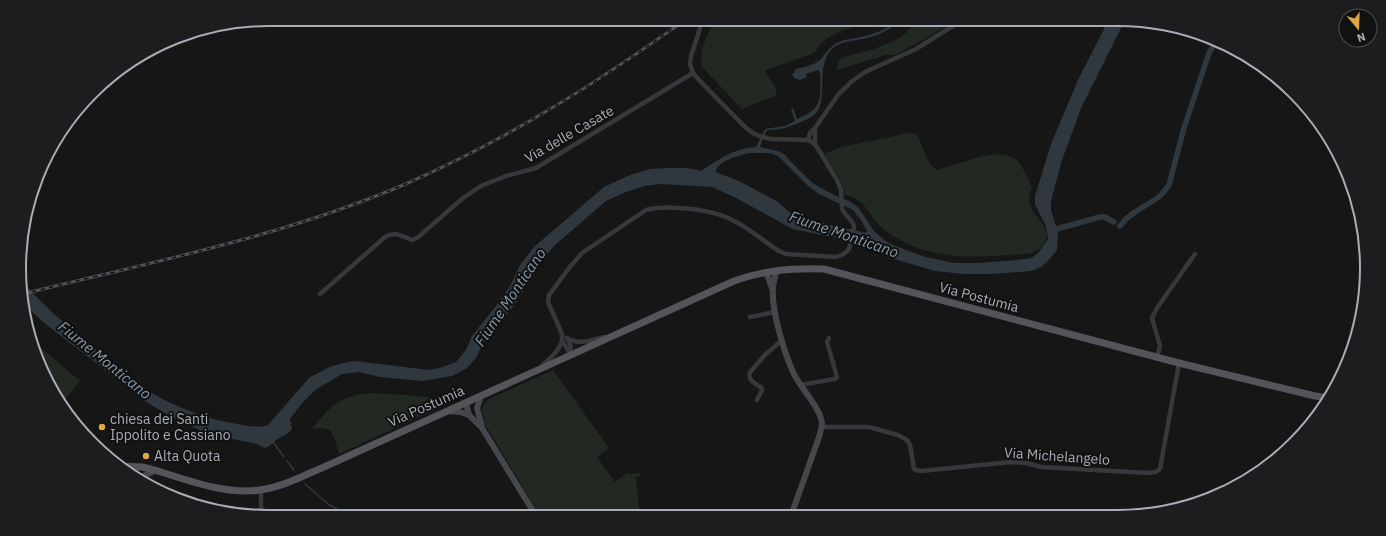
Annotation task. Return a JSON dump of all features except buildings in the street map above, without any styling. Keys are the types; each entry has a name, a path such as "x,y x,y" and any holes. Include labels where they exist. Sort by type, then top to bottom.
{"main road":[{"name":"Via Postumia","path":"131,467 157,470 226,489 242,491 260,490 293,480 734,281 771,271 797,268 824,269 1179,363 1322,397"}],"street":[{"path":"540,369 547,360 554,356 562,341 562,334 548,302 549,295 582,253 640,213 651,208 670,207 697,210 719,215 736,222 779,252 786,254 836,257 844,254 849,249 854,227 853,223 843,211 841,190 837,180 814,144 808,140 771,139 759,136 745,127 698,80 693,73 690,64 691,56 701,26"},
{"path":"799,139 810,133 815,128 838,95 851,82 865,72 916,49 953,26"},
{"name":"Via delle Casate","path":"320,294 385,237 391,234 396,234 412,240 417,238 463,198 481,186 506,176 536,168 693,73"},
{"path":"814,144 815,128"},
{"path":"808,140 810,133"},
{"path":"1157,357 1160,346 1152,318 1157,308 1195,254"},
{"path":"771,271 775,312 782,340 793,372 819,413 822,427 793,510"},
{"path":"771,271 772,290"},
{"path":"750,317 775,312"},
{"path":"562,334 567,338 578,342 586,342 596,338 612,336"},
{"path":"567,338 570,343 571,354"},
{"path":"800,385 835,379 837,377 828,342 829,338"},
{"path":"757,400 762,388 750,379 750,372 766,354 782,340"},
{"path":"562,341 571,354"},
{"name":"Via Michelangelo","path":"822,427 869,427 898,435 907,440 910,445 914,469 921,471 1011,462 1062,469 1156,472 1160,469 1179,363"},
{"path":"481,396 477,408 482,428 532,510"},
{"path":"466,402 478,416"},
{"path":"466,402 469,415"},
{"path":"448,411 460,412 469,415 482,428"},
{"path":"137,471 139,467"},
{"path":"139,467 141,474"},
{"path":"144,476 157,470"},
{"path":"260,490 262,510"}],"shaded area":[{"path":"712,26 858,26 843,30 823,41 814,53 766,70 765,71 777,90 775,96 742,109 702,67 701,55"},
{"path":"913,26 945,26 899,53 886,55 836,70 839,60 844,57 874,49 902,36"},
{"path":"909,133 917,134 927,159 937,170 979,157 996,154 1006,155 1017,160 1032,187 1029,198 1031,208 1045,229 1046,239 1040,249 1026,254 968,257 920,249 888,233 877,223 862,204 852,197 845,195 840,179 824,154 841,147"},
{"path":"39,347 80,381 65,399 58,389 44,361"},
{"path":"553,370 609,448 597,457 615,482 627,473 640,473 640,476 636,477 639,510 536,510 483,421 482,408 484,403 489,399"},
{"path":"368,393 456,400 339,454 335,439 330,430 322,428 312,429 329,409 342,400"}],"water":[{"name":"Fiume Monticano","path":"893,26 880,34 840,44 831,50 826,57 824,65 819,109 808,119 799,123 781,129 766,131 760,147 784,154 814,184 858,207 874,231 884,240 893,245 925,257 955,263 977,263 1032,258 1039,252 1048,239 1046,226 1035,204 1035,196 1051,144 1078,80 1105,26 1122,26 1082,106 1062,160 1051,201 1051,210 1058,233 1057,250 1041,267 1031,271 991,274 964,274 935,271 894,259 852,241 793,229 736,198 712,187 660,184 645,186 626,192 606,201 555,245 544,257 513,307 483,343 476,358 467,368 452,376 423,381 380,377 359,372 342,374 315,390 302,403 290,419 292,429 265,448 257,444 212,436 170,416 148,403 43,322 30,310 27,287 48,308 112,365 154,394 200,415 250,426 259,427 268,425 310,377 327,368 342,363 355,361 429,370 456,362 466,350 472,336 510,286 520,265 534,247 604,187 630,175 650,169 687,168 701,171 733,152 756,147 765,129 785,126 795,121 791,109 793,108 797,119 812,111 819,102 820,73 818,70 806,74 807,77 800,80 794,78 792,74 796,69 817,62 830,48 840,42 876,33","holes":["749,153 771,153 778,156 808,186 819,194 853,210 867,231 865,233 830,225 789,212 778,202 741,182 716,172 721,164 735,157"]}],"waterway":[{"path":"1120,226 1135,212 1162,194 1169,185 1184,128 1209,53 1214,45"},
{"path":"1053,230 1100,217 1105,217 1114,222"},
{"path":"273,442 284,457"},
{"path":"287,461 294,470"},
{"path":"305,484 328,504 339,510"}],"railway":[{"path":"28,293 169,259 266,233 361,202 408,183 480,148 568,99 677,26"}],"place":[{"name":"chiesa dei Santi Ippolito e Cassiano","path":"102,427"},
{"name":"Alta Quota","path":"146,456"}]}
